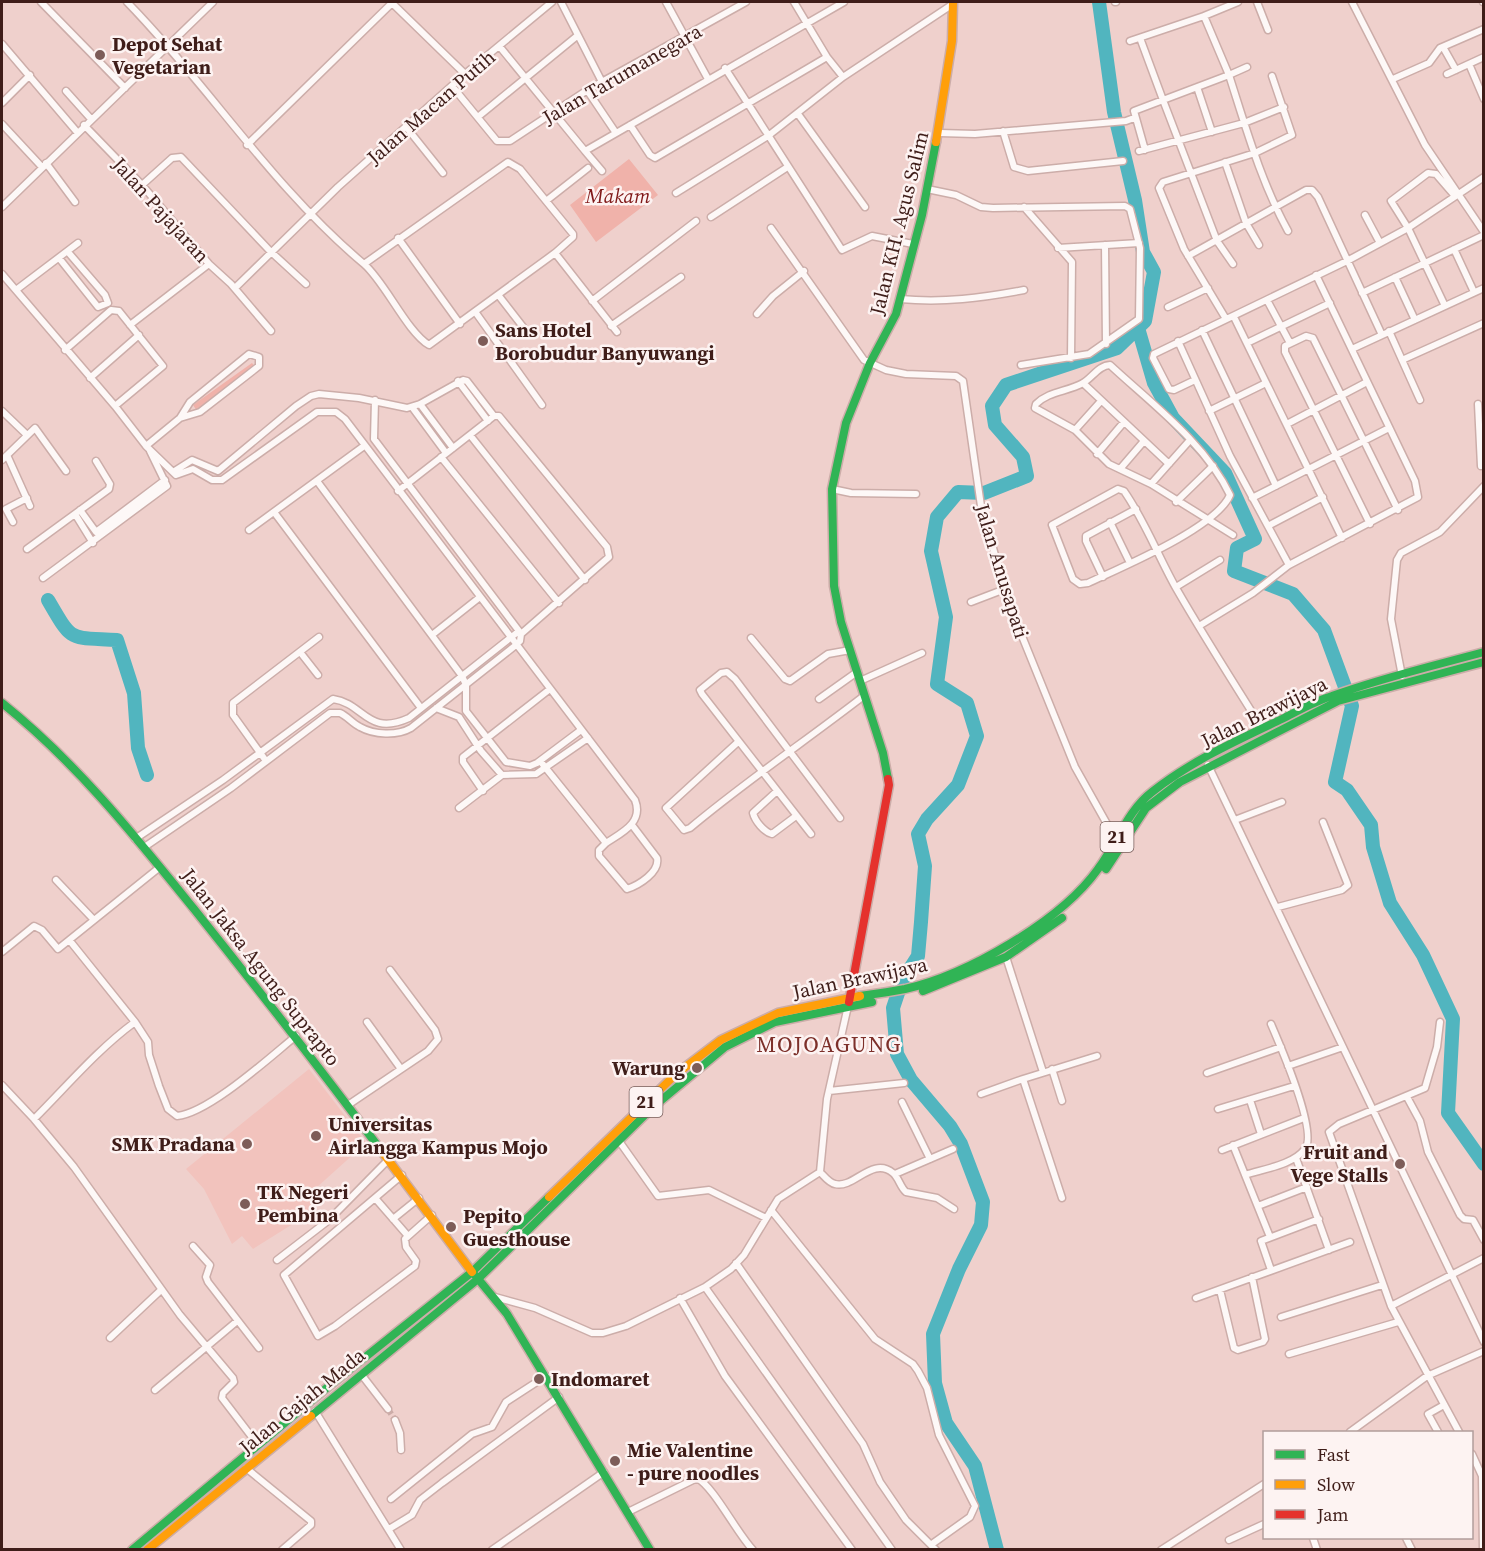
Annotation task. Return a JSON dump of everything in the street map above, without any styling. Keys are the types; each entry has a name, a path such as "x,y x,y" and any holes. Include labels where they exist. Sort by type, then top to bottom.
{"main road":[{"name":"Jalan KH. Agus Salim","path":"849,1001 889,785 883,753 850,650 834,586 832,489 846,423 870,363 890,327 900,299 939,133 952,41 953,3"},
{"name":"Jalan Brawijaya","path":"1362,691 1402,676 1484,652"},
{"name":"Jalan Brawijaya","path":"906,992 964,967 1028,934 1055,914 1088,882 1154,801 1207,763 1262,728 1337,698 1484,662"},
{"name":"Jalan Brawijaya","path":"1207,763 1337,698"},
{"name":"Jalan Jaksa Agung Suprapto","path":"2,703 41,734 77,771 160,867 296,1036 432,1215 475,1276 495,1297 559,1397 650,1550"},
{"name":"Jalan Brawijaya","path":"577,1178 675,1075 721,1040 777,1013 942,985 1006,957 1039,936 1074,908 1101,876 1120,840"},
{"name":"Jalan Brawijaya","path":"355,1366 455,1286 475,1276 680,1083 725,1047 775,1022 849,1001"},
{"name":"Jalan Gajah Mada","path":"147,1550 246,1468 291,1424 315,1412 475,1276"},
{"name":"21","path":"132,1550 258,1445 291,1424 355,1366"}],"street":[{"path":"41,2 125,88"},
{"path":"127,2 169,45 247,146 345,250 364,264 425,343 433,345 569,242 573,234 516,164 508,162 364,264"},
{"path":"2,207 213,2"},
{"path":"247,146 391,2 465,74"},
{"name":"Jalan Macan Putih","path":"237,291 270,251 310,213 465,74 552,2"},
{"path":"561,2 602,82"},
{"path":"666,2 708,78"},
{"path":"732,2 736,8"},
{"name":"Jalan Tarumanegara","path":"478,116 497,141 510,141 587,90 746,2"},
{"path":"794,2 827,57 843,77"},
{"path":"585,151 724,68 844,2"},
{"path":"1130,41 1238,2"},
{"path":"1257,2 1268,30"},
{"path":"1352,2 1425,146 1484,234 1362,293"},
{"path":"676,194 768,136 843,77 953,3"},
{"path":"1204,16 1229,75 1275,206 1288,231"},
{"path":"1393,79 1429,63 1443,47 1484,29"},
{"path":"452,86 478,116 577,36"},
{"path":"1140,38 1217,241 1233,264"},
{"path":"2,44 77,132"},
{"path":"500,47 603,171"},
{"path":"1443,47 1456,70"},
{"path":"630,125 650,155 655,158 827,57"},
{"path":"1447,74 1484,57"},
{"path":"1469,64 1484,99"},
{"path":"1247,67 1137,109 1134,118 1142,150 1244,123 1284,107"},
{"path":"724,68 786,168 842,250 872,236 913,244"},
{"path":"2,103 30,75"},
{"path":"1226,319 1188,256 1159,188 1161,183 1255,153 1292,135 1272,76"},
{"path":"1197,87 1212,132"},
{"path":"587,90 616,133"},
{"path":"66,91 91,119"},
{"path":"798,114 865,207"},
{"path":"939,133 961,135 1110,123 1134,118"},
{"path":"2,124 44,164 75,202"},
{"name":"Jalan Pajajaran","path":"84,125 142,185 209,264 237,291 271,331"},
{"path":"407,128 443,172"},
{"path":"1003,131 1013,165 1018,169 1034,172 1123,161"},
{"path":"142,185 172,158 181,157 270,251 306,284"},
{"path":"1225,162 1246,224 1259,245"},
{"path":"546,201 588,168"},
{"path":"711,217 786,168"},
{"path":"1445,306 1408,228 1391,201 1431,173 1436,174 1457,194"},
{"path":"1195,380 1174,390 1169,389 1153,358 1156,352 1234,317 1347,261 1408,228 1484,177"},
{"path":"927,189 956,195 981,207 1127,206 1132,215 1139,243 1139,319 1089,354 1021,365"},
{"path":"1188,256 1275,206 1306,190 1312,190 1318,197 1382,335"},
{"path":"1024,207 1072,262"},
{"path":"1365,215 1380,243"},
{"path":"592,301 696,221"},
{"path":"771,228 804,271 857,352 870,363"},
{"path":"398,238 460,324"},
{"path":"16,290 78,243"},
{"path":"1058,248 1139,243"},
{"path":"1106,245 1106,344"},
{"path":"1071,358 1072,248"},
{"path":"1455,249 1474,292"},
{"path":"60,258 98,307 108,303 105,295 68,252"},
{"path":"555,253 616,332"},
{"path":"130,325 209,264"},
{"path":"757,314 773,296 804,271"},
{"path":"2,274 115,406 148,449 178,476 193,469 213,480 222,480 317,412 336,412 345,419 635,800 637,811 632,825 599,850 599,856 623,888 631,888 656,870 658,864 657,858 632,825"},
{"path":"1199,626 1253,593 1289,565 1415,501 1418,492 1316,275"},
{"path":"611,326 681,277"},
{"path":"1395,278 1415,320"},
{"path":"1168,307 1208,288"},
{"path":"1352,349 1484,288"},
{"path":"900,299 943,302 1024,290"},
{"path":"499,296 527,332"},
{"path":"1267,300 1290,343"},
{"path":"1247,343 1330,303"},
{"path":"65,350 113,309 139,335 163,366 115,406"},
{"path":"476,313 542,405"},
{"path":"1234,317 1342,538"},
{"path":"1402,360 1484,323"},
{"path":"1202,330 1276,486"},
{"path":"1389,332 1420,399"},
{"path":"90,378 139,335"},
{"path":"1370,524 1286,352 1285,346 1290,343 1306,336 1313,338 1398,510"},
{"path":"1178,341 1209,411 1252,498 1289,565"},
{"path":"148,449 180,417 190,402 249,354 259,357 259,366 200,412 180,417"},
{"name":"Jalan Anusapati","path":"870,363 906,374 961,378 965,388 981,506 1005,589 1039,684 1075,767 1120,840"},
{"path":"1233,535 1208,518 1176,502 1151,484 1108,464 1075,430 1040,413 1035,406 1049,394 1083,383 1105,365 1110,365 1190,440 1213,466 1231,496 1208,518 1193,530 1157,550 1088,584 1076,582 1053,524 1118,489 1124,491 1136,509 1157,550 1176,587 1262,728"},
{"path":"458,381 488,421"},
{"path":"135,839 260,753 333,699 344,702 377,723 400,722 559,603 609,557 607,547 504,418 494,416 467,381 458,381 412,407 375,400 319,394 296,405 218,471 192,460 172,472"},
{"path":"1287,424 1367,382"},
{"path":"1083,383 1169,464"},
{"path":"1209,411 1266,383"},
{"path":"143,848 267,761 330,713 340,713 369,731 391,733 411,728 520,641 520,632 374,439 375,400"},
{"path":"1075,430 1101,401"},
{"path":"420,404 453,448"},
{"path":"1478,404 1482,449 1481,466"},
{"path":"412,407 443,455 559,603"},
{"path":"2,411 27,435"},
{"path":"287,413 296,426"},
{"path":"398,491 494,416"},
{"path":"1096,454 1124,422"},
{"path":"30,506 4,458 27,435 36,428 66,471"},
{"path":"1252,498 1389,428"},
{"path":"470,435 585,580"},
{"path":"1151,484 1190,440"},
{"path":"1120,469 1144,441"},
{"path":"249,530 364,446"},
{"path":"43,578 91,540 167,486 148,449"},
{"path":"27,549 110,489 110,484 96,461"},
{"path":"1176,502 1213,466"},
{"path":"91,540 96,531 165,480"},
{"path":"317,481 462,676 466,685 466,711 506,762 530,766 541,762 581,730"},
{"path":"1402,676 1391,620 1397,560 1401,553 1440,532 1484,486"},
{"path":"832,489 862,494 916,494"},
{"path":"1268,526 1323,497"},
{"path":"13,522 6,509 27,498"},
{"path":"1103,577 1085,538 1087,534 1136,509"},
{"path":"77,512 96,531"},
{"path":"77,512 91,540"},
{"path":"274,512 421,708"},
{"path":"1110,522 1130,563"},
{"path":"1176,587 1220,560"},
{"path":"970,602 1005,589"},
{"path":"432,635 480,597"},
{"path":"267,761 231,709 237,699 319,637"},
{"path":"751,638 785,679 790,681 828,654 850,650"},
{"path":"300,652 318,675"},
{"path":"819,699 859,676 922,653"},
{"path":"811,834 700,692 724,672 735,679 840,818"},
{"path":"483,791 462,758 550,689"},
{"path":"738,742 670,803 667,812 684,830 865,695"},
{"path":"430,701 436,708 459,717 477,745 502,775"},
{"path":"459,717 466,711"},
{"path":"459,808 502,775 536,774 588,738"},
{"path":"541,762 606,843"},
{"path":"1207,763 1278,907 1372,1110 1484,1342"},
{"path":"777,791 753,813 758,822 767,833 772,834 796,816"},
{"path":"1235,820 1282,802"},
{"path":"180,809 186,819"},
{"path":"1278,907 1342,890 1348,885 1348,880 1323,822"},
{"path":"2,952 34,926 42,930 60,948 160,867"},
{"path":"56,880 94,920"},
{"path":"70,941 135,1022 148,1042 149,1055 168,1108 177,1116 200,1107 223,1093 296,1036"},
{"path":"1006,957 1043,1072"},
{"path":"348,1105 428,1051 438,1039 435,1030 390,970"},
{"path":"820,1172 829,1091 849,1001"},
{"path":"34,1119 73,1080 82,1067 135,1022"},
{"path":"367,1022 401,1070"},
{"path":"1440,1022 1437,1047 1426,1086 1407,1097 1335,1126 1329,1132 1391,1306 1458,1431"},
{"path":"1245,1175 1296,1158 1307,1145 1304,1118 1288,1066 1271,1024"},
{"path":"1207,1073 1281,1047"},
{"path":"1288,1066 1343,1047"},
{"path":"981,1094 1097,1056"},
{"path":"1053,1070 1062,1101"},
{"path":"1023,1079 1062,1198"},
{"path":"829,1091 904,1083"},
{"path":"2,1084 74,1167 161,1290 233,1378 234,1382 222,1393 222,1398 258,1445"},
{"path":"1218,1109 1294,1086"},
{"path":"1407,1097 1420,1121 1428,1152 1460,1215 1464,1219 1473,1220 1484,1240"},
{"path":"1250,1100 1262,1134"},
{"path":"902,1102 930,1159"},
{"path":"1221,1150 1304,1118"},
{"path":"619,1141 658,1196 709,1190 766,1218"},
{"path":"1233,1145 1270,1237"},
{"path":"895,1174 953,1149"},
{"path":"1296,1158 1329,1250"},
{"path":"278,1260 329,1220 389,1159"},
{"path":"820,1172 832,1183 838,1184 872,1169 883,1169 895,1174 904,1191 938,1198 954,1209"},
{"path":"495,1297 535,1308 579,1330 603,1333 626,1326 705,1287 736,1263 771,1210 787,1191 820,1172"},
{"path":"402,1175 284,1275 318,1336 335,1326 415,1266 416,1261 405,1243 408,1236 432,1215"},
{"path":"1258,1206 1307,1187"},
{"path":"375,1198 408,1236"},
{"path":"393,1219 419,1198"},
{"path":"736,1263 862,1444 879,1482 906,1520 934,1547 970,1517 975,1506 939,1435 924,1379 913,1364 875,1339 771,1210"},
{"path":"1271,1270 1260,1242 1319,1219"},
{"path":"1196,1298 1350,1242"},
{"path":"193,1246 210,1265 206,1280 258,1348"},
{"path":"1391,1306 1484,1258"},
{"path":"1220,1290 1234,1348 1238,1350 1263,1342 1265,1339 1252,1277"},
{"path":"1281,1317 1382,1285"},
{"path":"705,1287 892,1550"},
{"path":"110,1338 161,1290"},
{"path":"680,1298 725,1376 852,1550"},
{"path":"155,1390 236,1322"},
{"path":"1289,1354 1398,1322"},
{"path":"1351,1431 1427,1376 1484,1351"},
{"path":"355,1366 388,1409"},
{"path":"391,1499 472,1434 492,1427 506,1402 546,1376"},
{"path":"389,1529 412,1515 420,1500 559,1397"},
{"path":"1437,1431 1428,1414 1444,1405"},
{"path":"315,1412 401,1550"},
{"path":"395,1420 400,1433 401,1450"},
{"path":"1473,1456 1479,1467 1483,1486 1483,1550"},
{"path":"246,1468 310,1521 311,1525 282,1550"},
{"path":"494,1549 604,1472"},
{"path":"628,1512 697,1478 707,1486 736,1530 753,1550"},
{"path":"1161,1550 1263,1485"},
{"path":"1229,1540 1263,1524"}],"shaded area":[{"path":"309,1069 366,1143 316,1188 324,1199 296,1222 253,1249 242,1236 232,1244 204,1189 186,1169"}],"green space":[{"name":"Makam","path":"629,159 658,195 596,242 570,205"},
{"path":"252,363 256,368 197,411 193,405"}],"waterway":[{"path":"997,1550 975,1466 946,1423 935,1383 933,1334 959,1269 981,1225 983,1202 961,1144 950,1126 911,1080 897,1054 893,1008 902,981 918,956 925,866 918,834 927,819 958,785 977,736 967,703 937,684 946,617 931,551 937,517 958,492 984,493 1027,476 1023,457 995,425 992,406 1006,385 1117,348 1145,321 1154,272 1143,252 1135,200 1114,112 1099,2"},
{"path":"1138,328 1154,383 1173,418 1225,473 1255,539 1237,548 1234,571 1293,594 1324,630 1352,706 1335,782 1347,790 1371,825 1373,847 1390,903 1423,955 1453,1019 1448,1113 1484,1164"},
{"path":"48,600 62,624 74,635 89,639 117,640 134,693 138,748 147,775"}],"tunnel":[{"path":"388,1409 395,1420"}],"traffic: fast":[{"path":"888,779 883,753 841,622 834,586 832,489 846,423 870,363 896,314 922,215 936,142"},
{"path":"860,996 905,989 956,972 984,959 1037,926 1082,889 1105,859 1129,818 1143,800 1167,781 1199,761 1326,698 1388,678 1484,652"},
{"path":"1106,869 1146,808 1180,782 1338,701 1484,662"},
{"path":"2,703 55,750 127,827 242,969 383,1153"},
{"path":"923,991 1006,957 1062,918"},
{"path":"311,1416 478,1279 652,1108 725,1047 775,1022 872,1002"},
{"path":"132,1550 329,1386 472,1272 549,1197"},
{"path":"474,1274 507,1314 650,1550"}],"traffic: slow":[{"path":"936,142 952,41 953,2"},
{"path":"549,1197 675,1075 721,1040 778,1013 860,996"},
{"path":"383,1153 472,1272"},
{"path":"147,1550 311,1416"}],"traffic: jam":[{"path":"849,1002 889,785 888,779"}],"place":[{"name":"Depot Sehat Vegetarian","path":"100,55"},
{"name":"Sans Hotel Borobudur Banyuwangi","path":"483,341"},
{"name":"Warung","path":"697,1068"},
{"name":"Universitas Airlangga Kampus Mojo","path":"316,1136"},
{"name":"SMK Pradana","path":"247,1144"},
{"name":"Fruit and Vege Stalls","path":"1400,1164"},
{"name":"TK Negeri Pembina","path":"245,1204"},
{"name":"Pepito Guesthouse","path":"451,1227"},
{"name":"Indomaret","path":"539,1379"},
{"name":"Mie Valentine - pure noodles","path":"615,1461"}],"district":[{"name":"MOJOAGUNG","path":"829,1044"}]}
